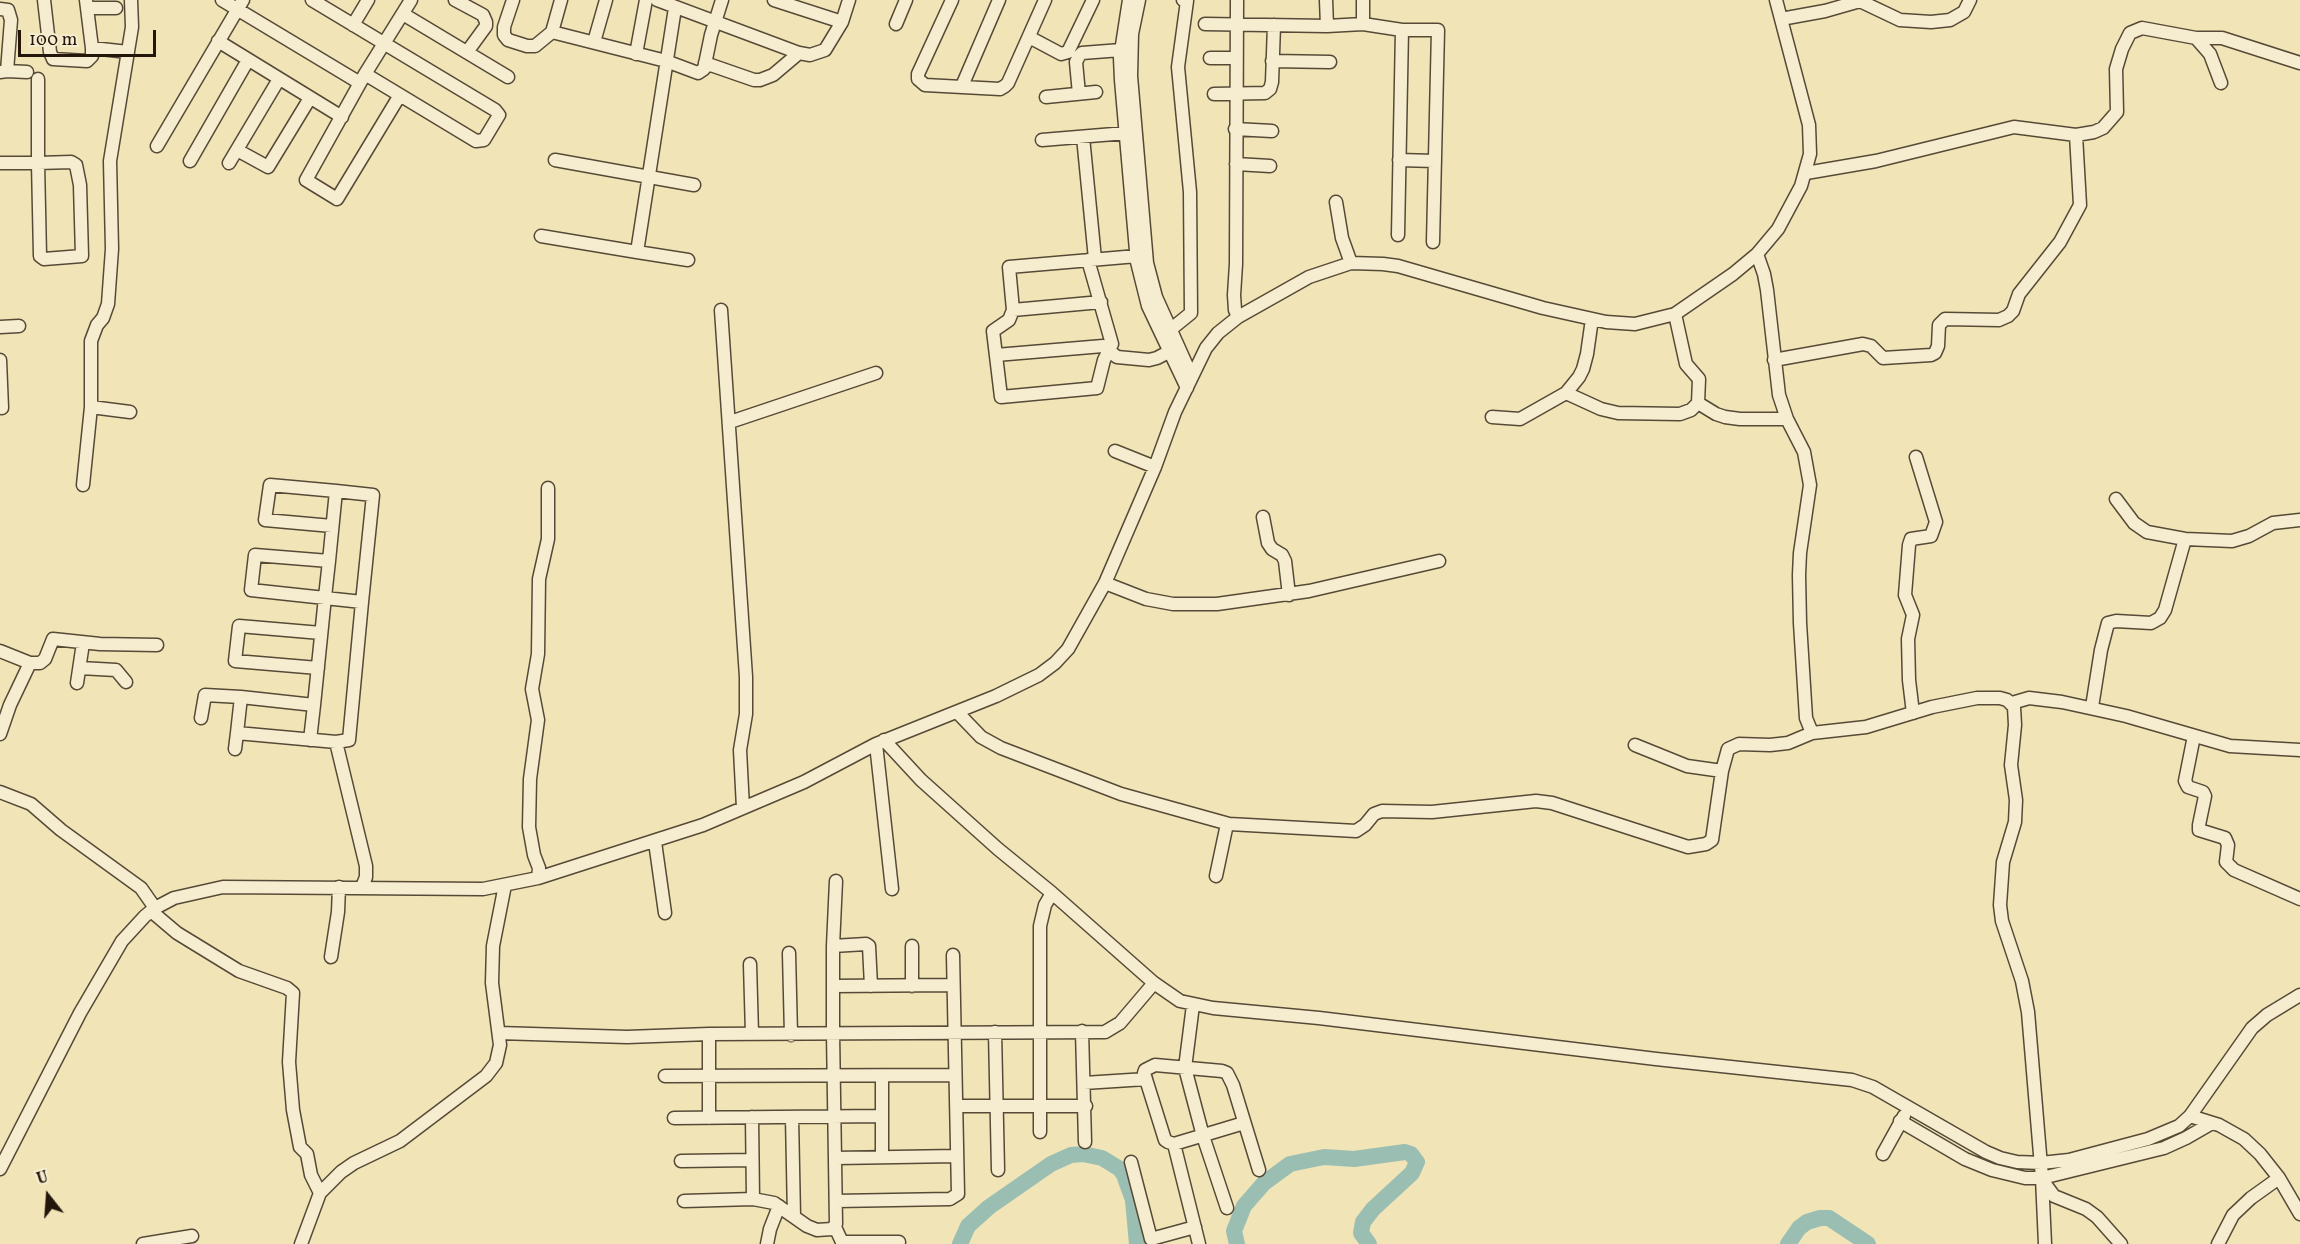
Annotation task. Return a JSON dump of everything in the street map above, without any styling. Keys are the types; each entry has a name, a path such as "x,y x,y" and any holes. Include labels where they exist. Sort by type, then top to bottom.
{"street":[{"path":"44,0 50,52 53,59 87,61 92,56 87,4 116,8"},
{"path":"83,485 91,408 91,341 108,304 112,249 110,161 132,27 131,0"},
{"path":"222,0 240,4 363,79 400,95 476,141 484,140 499,115 495,110 353,25 320,2"},
{"path":"353,25 368,0"},
{"path":"400,95 337,199 306,180 411,0"},
{"path":"455,0 483,15 486,22 486,26 467,52"},
{"path":"513,0 504,27 504,35 508,40 526,46 535,46 552,32 561,0"},
{"path":"594,42 606,0"},
{"path":"636,54 646,0"},
{"path":"657,0 799,53 817,54 825,50 842,22 849,0"},
{"path":"552,32 666,61 698,73 704,69 722,0"},
{"path":"774,0 842,22"},
{"path":"896,24 906,0"},
{"path":"952,0 918,74 918,79 925,85 1000,89 1005,86 1045,0"},
{"path":"962,86 999,0"},
{"path":"1029,36 1060,54 1068,51 1093,0"},
{"path":"1129,0 1121,50 1120,80 1137,256 1148,306 1173,349 1189,383"},
{"path":"1139,0 1130,58 1148,263 1156,297 1170,330 1173,349"},
{"path":"1170,330 1191,313 1190,192 1178,67 1187,1 1183,0"},
{"path":"1236,314 1234,295 1237,0"},
{"path":"1326,0 1327,26"},
{"path":"1363,0 1363,24"},
{"path":"0,1169 94,987 122,941 152,906 182,896 223,887 339,887 363,883 474,889 506,885 538,873 655,842 703,825 742,796 804,782 880,742 1028,682 1055,663 1068,649 1105,583 1147,464 1211,340 1236,314 1349,258 1398,266 1544,308 1592,319 1635,324 1676,314 1725,280 1757,254 1778,229 1796,200 1806,173 1810,154 1809,125 1776,0"},
{"path":"1781,19 1825,11 1860,1 1900,20 1950,21 1964,12 1970,0"},
{"path":"157,146 240,4"},
{"path":"637,252 675,8"},
{"path":"0,9 8,10 11,20 4,72 33,76 38,163 40,256 44,259 81,257 84,253 80,185 76,165 71,162 38,163 0,163"},
{"path":"403,14 508,77"},
{"path":"1204,24 1327,26 1363,24 1402,30 1438,30 1433,243"},
{"path":"1214,94 1265,93 1270,89 1274,25"},
{"path":"1806,173 1876,161 2014,127 2076,135 2103,128 2117,112 2116,69 2122,49 2130,33 2135,30 2150,28 2196,38 2222,38 2300,63"},
{"path":"1398,235 1402,30"},
{"path":"2196,38 2210,54 2221,83"},
{"path":"218,42 342,117"},
{"path":"92,48 128,52"},
{"path":"1079,94 1076,62 1079,56 1082,53 1121,50"},
{"path":"705,63 760,80 773,75 799,53"},
{"path":"1210,58 1236,58"},
{"path":"190,161 248,60"},
{"path":"1272,61 1330,62"},
{"path":"229,163 279,79"},
{"path":"1047,97 1096,92"},
{"path":"237,150 268,167 310,98"},
{"path":"1235,129 1272,131"},
{"path":"1042,140 1126,133"},
{"path":"1774,360 1863,344 1871,346 1883,358 1931,354 1937,350 1939,325 1945,320 1999,320 2008,316 2013,311 2019,294 2060,242 2080,205 2076,135"},
{"path":"1083,137 1091,260 1112,344 1104,360 1097,388 1000,397 993,331 1009,320 1013,310 1009,267 1091,260 1137,256"},
{"path":"555,160 694,185"},
{"path":"1399,160 1435,161"},
{"path":"1236,164 1270,166"},
{"path":"1336,202 1342,238 1349,258"},
{"path":"541,236 688,261"},
{"path":"1757,254 1767,290 1779,395 1787,419 1804,452 1810,485 1799,575 1806,718 1812,733"},
{"path":"1013,310 1101,302"},
{"path":"721,310 746,677 746,714 740,750 742,796"},
{"path":"1566,393 1600,409 1618,413 1680,414 1690,410 1698,403 1699,379 1686,364 1676,314"},
{"path":"1492,417 1520,419 1566,393 1579,377 1582,369 1587,354 1592,319"},
{"path":"0,327 19,326"},
{"path":"996,355 1103,346 1117,357 1149,360 1173,349"},
{"path":"0,360 2,408"},
{"path":"730,422 876,373"},
{"path":"1698,403 1725,417 1787,419"},
{"path":"91,408 130,412"},
{"path":"1115,451 1147,464"},
{"path":"1913,713 1908,646 1913,615 1905,595 1909,545 1911,539 1931,536 1936,522 1916,457"},
{"path":"332,526 265,520 270,485 373,495 362,602 342,741 366,866 363,883"},
{"path":"538,873 530,827 530,788 538,720 532,689 538,654 539,579 548,539 548,488"},
{"path":"310,740 336,491"},
{"path":"2116,499 2134,523 2147,532 2185,539 2232,541 2249,536 2273,523 2300,520"},
{"path":"1263,517 1268,543 1272,549 1282,555 1285,561 1289,595"},
{"path":"2092,707 2101,650 2108,623 2116,621 2151,623 2160,618 2165,610 2185,539"},
{"path":"329,561 255,555 251,590 362,602"},
{"path":"1105,583 1146,599 1173,604 1241,602 1345,584 1439,561"},
{"path":"318,668 236,661 239,626 321,633"},
{"path":"0,651 30,663 40,663 45,659 53,639 83,643 157,645"},
{"path":"77,683 83,643"},
{"path":"0,734 10,705 30,663"},
{"path":"80,668 116,670 126,682"},
{"path":"201,718 205,695 314,705"},
{"path":"235,749 241,697"},
{"path":"957,712 981,737 1001,748 1121,794 1227,824 1356,831 1365,825 1374,814 1382,811 1432,812 1536,801 1552,803 1688,847 1706,844 1712,840 1726,752 1733,746 1788,743 1812,733 1866,727 1977,698 2000,698 2012,703 2037,698 2092,707 2230,746 2300,750"},
{"path":"2012,703 2015,714 2011,765 2016,800 2016,822 2003,862 2000,905 2002,921 2022,981 2028,1012 2041,1163 2045,1244"},
{"path":"237,733 342,741"},
{"path":"2194,736 2185,781 2188,787 2203,792 2205,796 2199,830 2225,838 2228,845 2226,862 2234,870 2300,899"},
{"path":"880,742 892,889"},
{"path":"880,742 998,849 1052,892 1154,983 1180,1001 1193,1005 1656,1059 1835,1077 1873,1087 1973,1144 2000,1158 2017,1162 2091,1160 2164,1148 2212,1123"},
{"path":"1635,745 1672,761 1722,771"},
{"path":"0,792 31,804 141,888 152,906 177,933 239,971 287,988 293,993 289,1062 293,1110 300,1147 307,1154 311,1175 320,1193"},
{"path":"1216,876 1227,824"},
{"path":"655,842 665,913"},
{"path":"836,880 832,1033 837,1221 835,1227 842,1242 899,1242"},
{"path":"301,1244 320,1193 347,1167 400,1141 486,1076 496,1063 499,1055 499,1033 492,983 493,946 506,885"},
{"path":"331,957 338,912 339,887"},
{"path":"1040,1132 1040,926 1045,905 1052,892"},
{"path":"833,946 866,944 868,946 871,986"},
{"path":"912,946 912,986"},
{"path":"789,953 791,1035"},
{"path":"836,1201 953,1198 959,1191 956,1156 953,955"},
{"path":"750,964 752,1034"},
{"path":"499,1033 615,1037 709,1034 1105,1032 1113,1029 1127,1016 1154,983"},
{"path":"833,986 953,985"},
{"path":"1900,1121 1965,1159 2012,1176 2042,1179 2179,1126 2190,1116 2252,1028 2267,1015 2300,995"},
{"path":"1193,1005 1185,1068 1203,1136 1227,1208"},
{"path":"1082,1031 1086,1106 1085,1142"},
{"path":"995,1032 998,1170"},
{"path":"709,1034 709,1118"},
{"path":"1244,1124 1174,1144 1165,1140 1145,1070 1151,1066 1227,1073 1233,1085 1259,1170"},
{"path":"665,1076 955,1076"},
{"path":"882,1076 882,1157"},
{"path":"1084,1083 1146,1079"},
{"path":"956,1106 1086,1106"},
{"path":"1883,1154 1909,1107"},
{"path":"674,1118 882,1116"},
{"path":"2190,1116 2212,1123 2244,1139 2260,1154 2279,1178 2300,1214"},
{"path":"792,1117 794,1217"},
{"path":"752,1118 753,1199"},
{"path":"1174,1144 1199,1244"},
{"path":"1965,1159 1973,1144"},
{"path":"836,1158 956,1156"},
{"path":"681,1161 752,1160"},
{"path":"1131,1162 1151,1239 1195,1227"},
{"path":"2218,1244 2233,1215 2251,1198 2279,1178"},
{"path":"2042,1179 2054,1196 2086,1209 2097,1217 2121,1244"},
{"path":"684,1201 753,1199 774,1203 807,1226 817,1230 828,1230 835,1227"},
{"path":"767,1244 779,1206"},
{"path":"143,1244 192,1236"}],"waterway":[{"path":"1237,1244 1234,1231 1244,1206 1264,1183 1290,1164 1324,1157 1354,1159 1405,1152 1411,1154 1417,1162 1412,1173 1373,1209 1363,1222 1361,1233 1369,1244"},
{"path":"960,1244 968,1226 989,1207 1051,1164 1071,1155 1083,1154 1102,1158 1120,1169 1124,1175 1133,1200 1137,1244"},
{"path":"1788,1244 1799,1228 1807,1222 1820,1218 1829,1218 1868,1244"}]}
